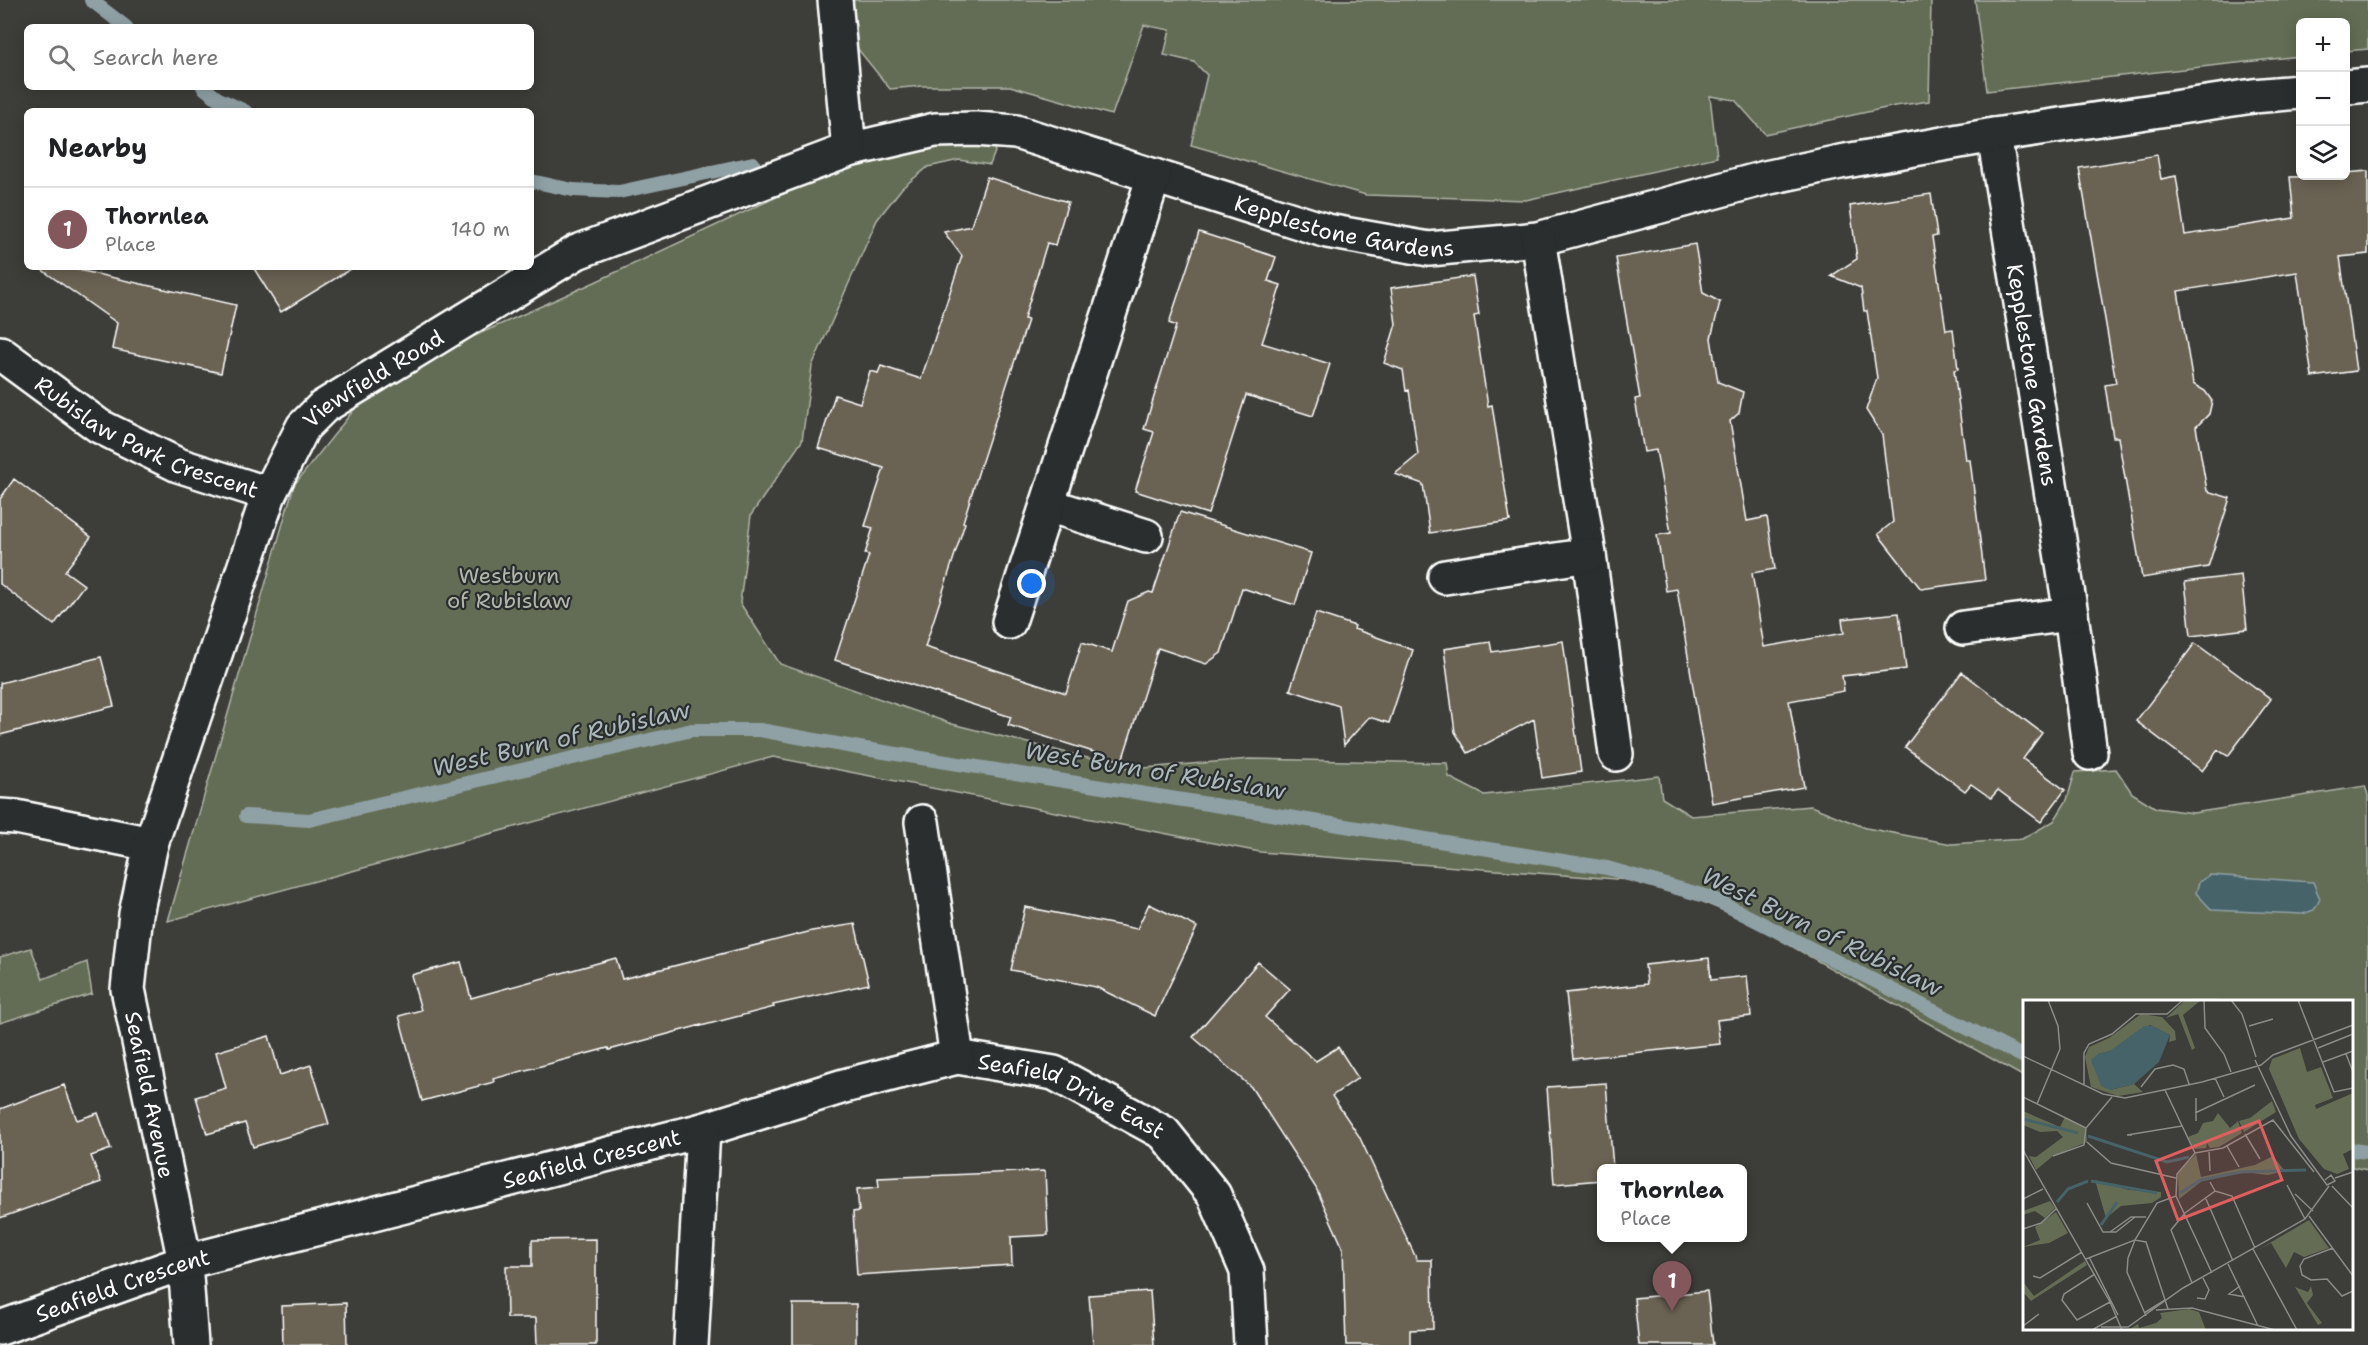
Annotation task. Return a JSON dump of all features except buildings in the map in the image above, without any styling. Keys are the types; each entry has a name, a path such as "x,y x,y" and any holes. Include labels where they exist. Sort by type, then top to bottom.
{"street":[{"path":"834,0 849,150"},
{"path":"2350,87 2368,85"},
{"name":"Kepplestone Gardens","path":"849,150 935,130 976,129 1016,132 1327,231 1429,249 1538,239 1766,178 1840,162 1994,135 2253,96 2296,92"},
{"name":"Kepplestone Gardens","path":"1994,135 2071,614 2090,753"},
{"name":"Viewfield Road","path":"151,844 269,494 303,427 323,407 577,252 849,150"},
{"path":"1009,622 1154,176"},
{"path":"1538,239 1589,555 1616,754"},
{"name":"Rubislaw Park Crescent","path":"0,353 99,426 178,465 269,494"},
{"path":"1048,505 1146,536"},
{"path":"1444,577 1589,555"},
{"path":"1963,628 2071,614"},
{"path":"0,816 16,817 151,844"},
{"path":"922,822 957,1058"},
{"name":"Seafield Avenue","path":"151,844 136,914 128,988 184,1262 191,1345"},
{"name":"Seafield Crescent","path":"0,1328 184,1262 703,1130 844,1086 957,1058"},
{"name":"Seafield Drive East","path":"957,1058 1054,1073 1164,1133 1214,1195 1247,1271 1251,1345"},
{"path":"691,1345 703,1130"}],"green space":[{"path":"849,0 1931,0 1929,101 1895,106 1765,134 1735,100 1710,96 1717,157 1526,200 1366,195 1191,145 1207,75 1194,62 1164,55 1170,30 1144,25 1112,115 1010,86 922,86 890,89 853,43"},
{"path":"1975,0 2368,0 2368,49 2350,51 2350,18 2296,18 2296,56 1987,91"},
{"name":"Westburn of Rubislaw","path":"1002,133 990,165 959,160 928,167 902,188 877,220 812,366 802,441 751,515 740,603 780,664 952,724 1132,769 1250,759 1447,763 1449,777 1484,795 1659,776 1662,798 1691,816 1811,806 1866,828 1952,844 2022,839 2054,821 2067,800 2075,772 2116,769 2132,793 2156,808 2193,813 2365,786 2368,795 2368,1170 2353,1167 2353,1000 2023,1000 2023,1076 1743,919 1677,891 1629,880 1260,852 773,757 168,921 294,485 364,397 470,338 860,158"},
{"path":"31,948 43,979 87,962 92,994 0,1023 0,957"}],"water":[{"path":"2210,875 2313,882 2320,899 2314,910 2303,914 2212,910 2196,893 2199,882"}],"waterway":[{"path":"91,0 122,24"},
{"path":"207,90 217,98 239,108"},
{"path":"534,182 573,190 619,192 753,163"},
{"name":"West Burn of Rubislaw","path":"246,816 309,820 692,730 760,730 859,748 1607,868 1712,898 2023,1056"},
{"name":"West Burn of Rubislaw","path":"2353,1150 2368,1152"}],"place":[{"name":"Thornlea","path":"1672,1311"}]}
